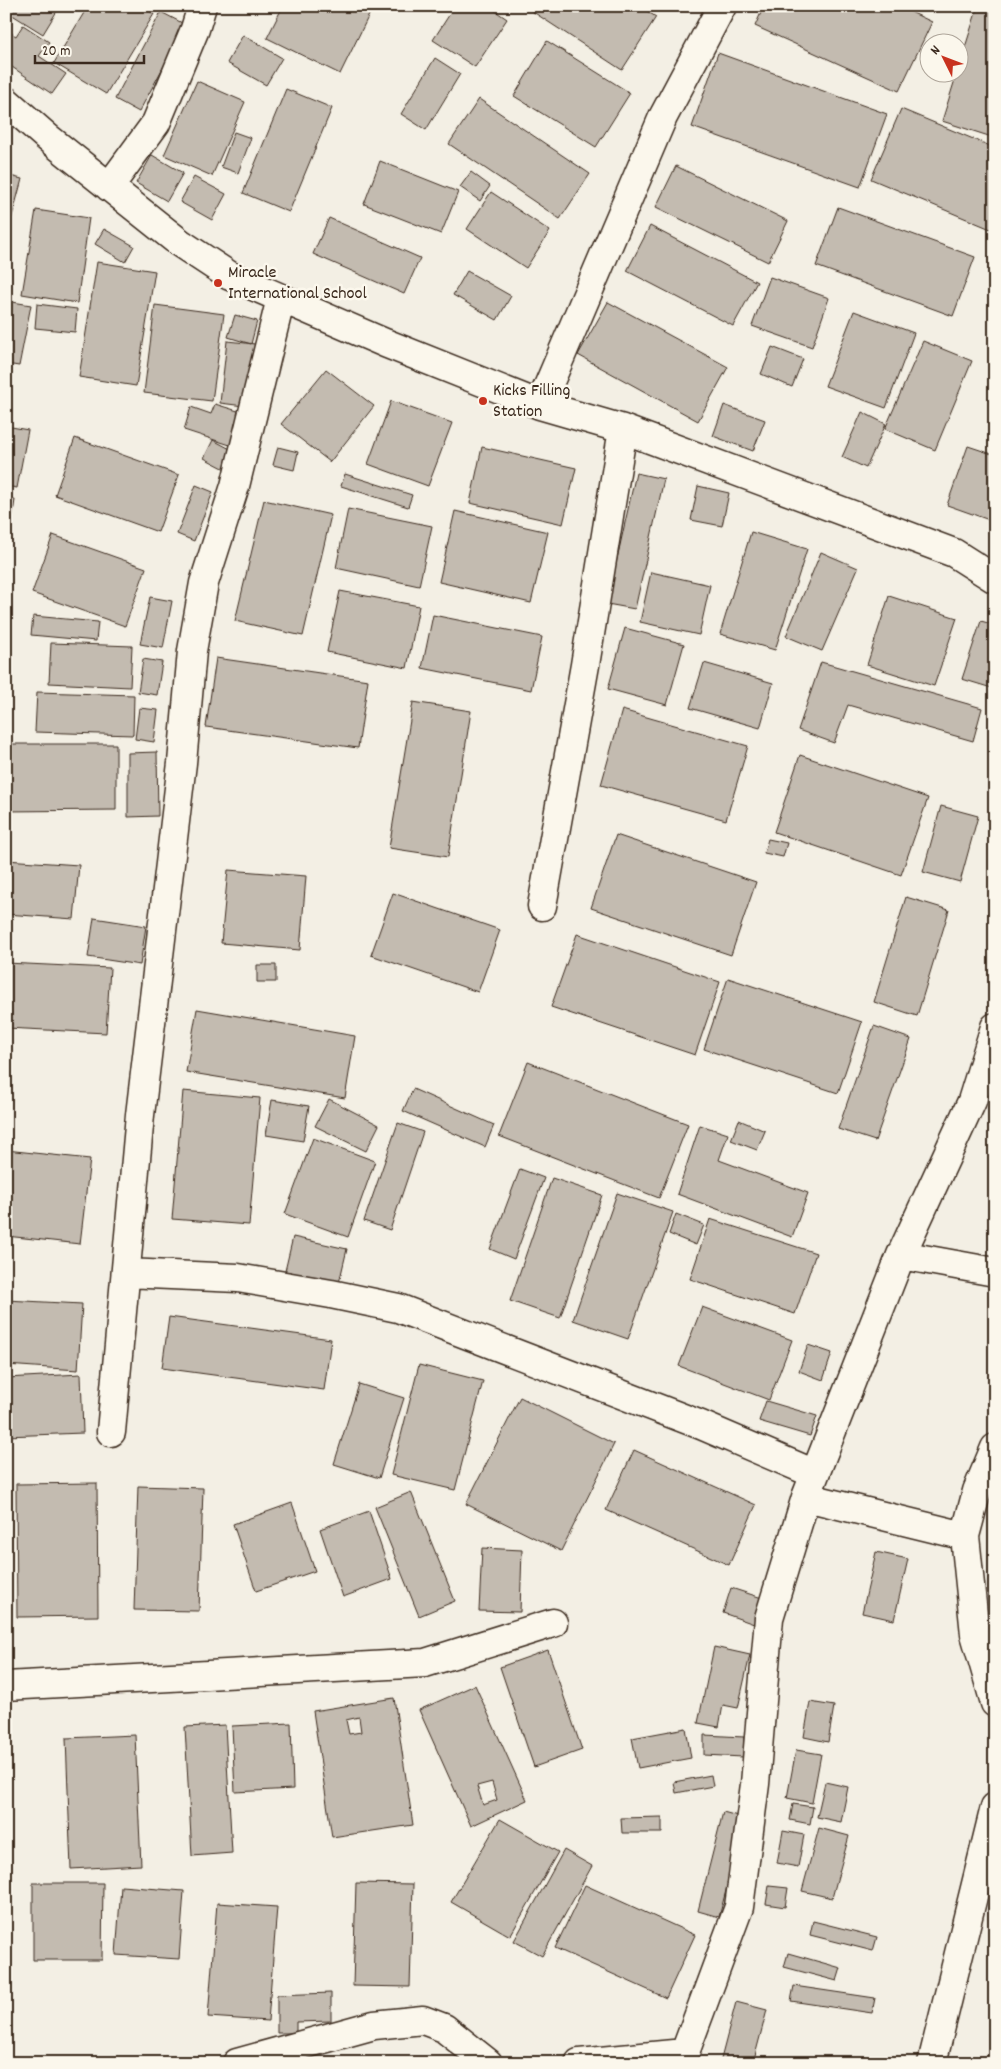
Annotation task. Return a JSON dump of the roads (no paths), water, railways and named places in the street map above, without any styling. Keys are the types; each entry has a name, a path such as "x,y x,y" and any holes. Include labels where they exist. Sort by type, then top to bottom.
{"main road":[{"path":"109,187 156,123 195,29 202,6"},
{"path":"540,405 662,117 722,6"},
{"path":"6,100 48,138 180,243 230,276 385,343 540,405 623,429 954,553 995,579"},
{"path":"111,1432 140,1115 182,763 192,651 204,582 235,486 281,298"},
{"path":"542,906 583,674 623,429"},
{"path":"579,2063 682,2058 739,1907 755,1784 769,1618 811,1485 901,1255 972,1101 995,1027"},
{"path":"901,1255 995,1272"},
{"path":"126,1273 238,1278 332,1294 398,1308 701,1425 811,1485 965,1536"},
{"path":"995,1448 976,1491 965,1536 975,1634 995,1702"},
{"path":"6,1686 425,1663 553,1623"},
{"path":"932,2063 995,1807"},
{"path":"237,2063 267,2058 374,2026 423,2020 444,2028 488,2063"}],"place":[{"name":"Miracle International School","path":"218,283"},
{"name":"Kicks Filling Station","path":"483,401"}]}
